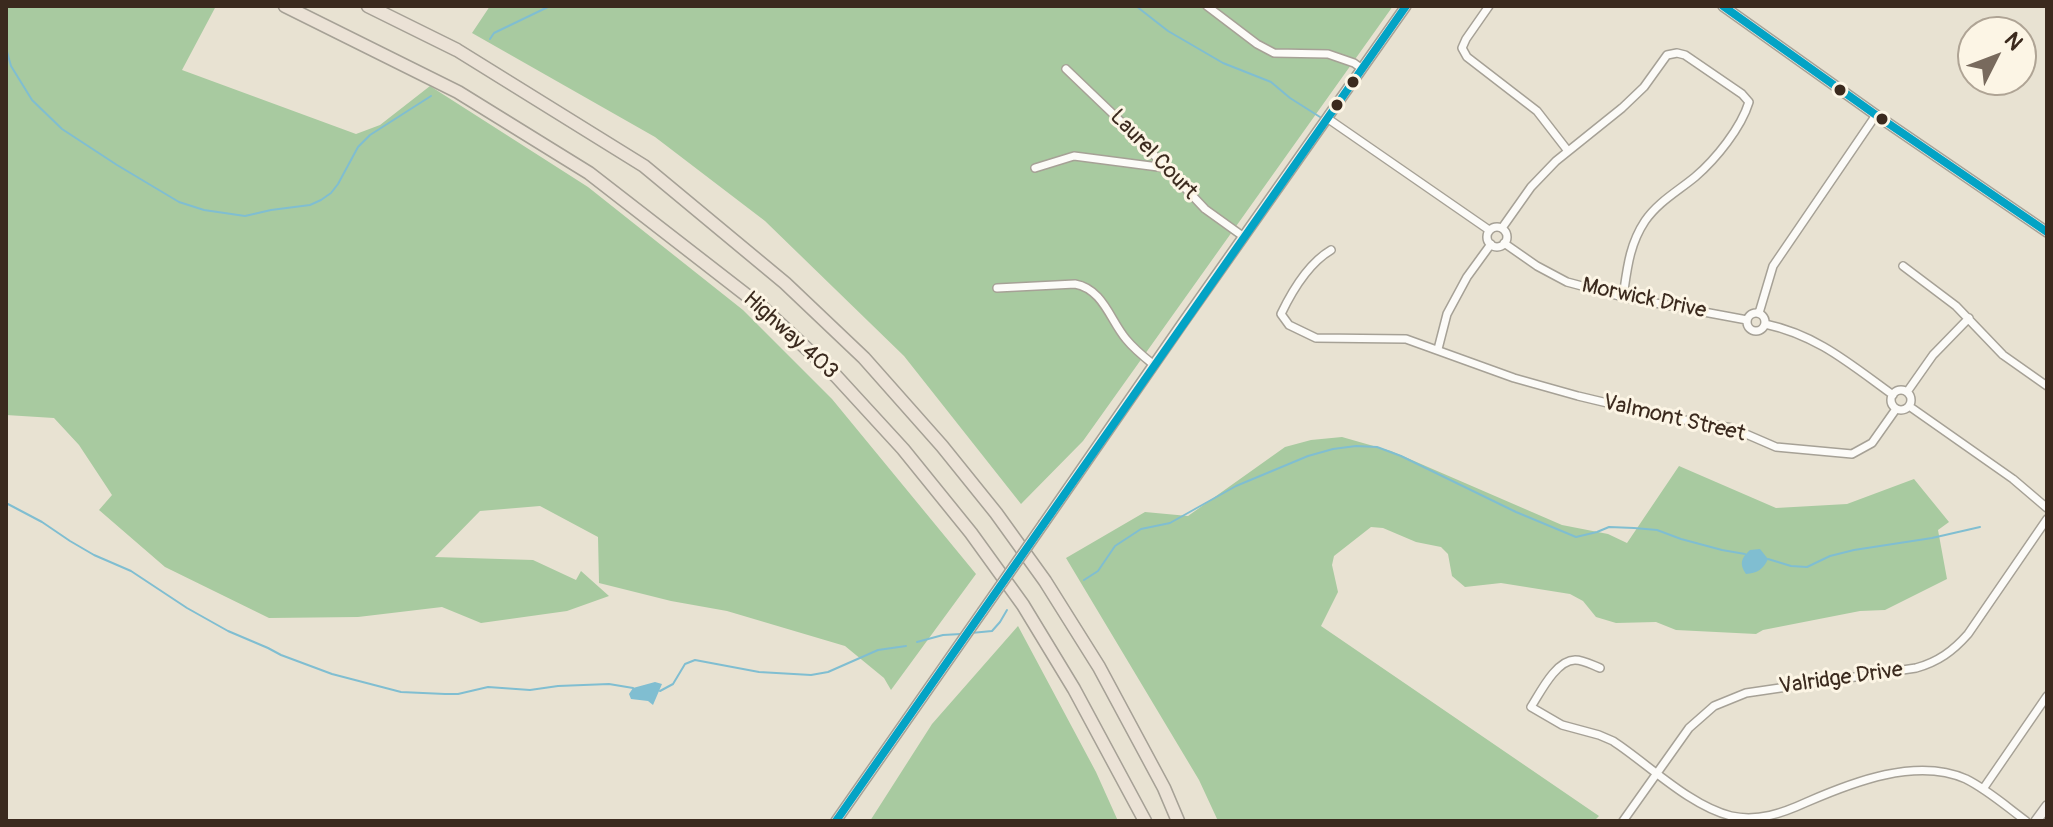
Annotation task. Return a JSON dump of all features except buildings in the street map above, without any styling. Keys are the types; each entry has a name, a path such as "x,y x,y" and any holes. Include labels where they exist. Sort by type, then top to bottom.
{"highway":[{"name":"Highway 403","path":"285,6 458,92 589,173 763,308 836,376 903,449 962,521 1023,605 1074,689 1144,820"},
{"name":"Highway 403","path":"368,6 457,50 644,166 785,283 864,358 942,446 1045,581 1099,667 1180,821"}],"street":[{"path":"1207,6 1274,53 1328,54 1361,68"},
{"path":"836,821 1406,6"},
{"path":"1489,6 1462,48 1467,57 1537,111 1568,151"},
{"path":"1723,6 2047,232"},
{"path":"1502,228 1531,187 1556,161 1644,87 1667,55 1685,55 1749,102 1716,157 1660,204 1645,222 1629,255 1623,297"},
{"name":"Laurel Court","path":"1066,69 1137,137 1205,209 1244,237"},
{"path":"1759,313 1773,266 1876,115"},
{"path":"1327,118 1489,230"},
{"path":"1035,168 1074,156 1166,168"},
{"path":"1489,230 1502,228"},
{"path":"1489,230 1487,239 1499,246 1506,236 1502,228"},
{"name":"Morwick Drive","path":"1504,243 1567,282 1623,297 1747,320"},
{"path":"1438,349 1447,314 1467,277 1491,244"},
{"name":"Valmont Street","path":"1331,250 1318,258 1281,314 1289,325 1316,338 1406,339 1565,393 1666,417 1732,428 1776,447 1852,454 1872,443 1896,409"},
{"path":"1903,266 1969,318 2003,355 2047,386"},
{"path":"997,288 1083,285 1097,294 1123,336 1154,365"},
{"path":"1759,313 1764,317 1765,324 1754,331 1747,320 1750,315 1759,313"},
{"path":"1907,392 1933,355 1969,318"},
{"path":"1765,324 1807,336 1893,395"},
{"path":"1901,390 1907,392 1911,399 1909,406 1903,410 1896,409 1891,402 1893,395 1901,390"},
{"path":"1909,406 2013,479 2047,508"},
{"name":"Valridge Drive","path":"1623,821 1697,720 1714,706 1732,697 1760,690 1909,670 1946,656 1968,634 2047,519"},
{"path":"1600,668 1583,661 1568,661 1558,667 1531,707 1562,725 1613,741 1712,809 1731,816 1750,818 1781,813 1855,782 1917,771 1944,772 1967,780 2026,821"},
{"path":"1983,789 2047,696"},
{"path":"2036,821 2047,806"}],"green space":[{"path":"6,6 216,6 182,70 356,134 380,125 430,86 588,187 743,310 832,399 976,574 891,690 884,678 845,646 727,611 599,583 598,537 540,506 480,511 435,557 533,560 576,580 581,571 609,596 567,611 481,623 442,607 358,617 269,618 165,567 99,510 112,495 79,445 54,418 6,415"},
{"path":"490,6 1393,6 1083,441 1021,504 904,356 765,221 655,137 472,33"},
{"path":"1342,437 1391,451 1562,525 1608,534 1627,543 1679,466 1776,508 1847,504 1914,479 1949,522 1938,530 1947,579 1885,610 1860,611 1756,634 1676,630 1656,622 1616,623 1596,617 1583,601 1570,594 1501,583 1465,587 1452,576 1448,554 1441,547 1371,527 1334,556 1332,565 1338,592 1321,626 1599,816 1594,821 1218,821 1199,780 1066,558 1145,512 1188,516 1285,447 1311,440"},
{"path":"1018,626 1096,772 1118,821 870,821 932,724"}],"water":[{"path":"1760,549 1768,559 1766,563 1759,570 1746,574 1742,567 1743,558 1750,550"},
{"path":"655,682 662,684 653,705 648,701 631,699 629,694 633,688"}],"waterway":[{"path":"490,39 494,33 550,6"},
{"path":"1136,6 1168,31 1223,63 1271,82 1320,117"},
{"path":"6,48 11,66 32,100 62,129 179,202 204,210 245,216 310,205 321,200 338,184 358,147 370,135 431,96"},
{"path":"1084,580 1098,571 1115,546 1141,529 1170,523 1236,486 1308,456 1356,446 1377,447 1401,456 1516,512 1576,537 1609,527 1657,530 1745,554"},
{"path":"6,503 94,555 131,571 228,631 332,674 401,692 458,694 488,687 530,690 609,684 633,688"},
{"path":"1768,559 1807,567 1830,556 1854,550 1980,527"},
{"path":"971,633 992,631 1007,610"},
{"path":"917,642 961,634"},
{"path":"660,691 673,684 685,664 695,660 759,672 811,675 828,672 878,650 906,646"}],"transit line":[{"path":"836,821 1406,6"},
{"path":"1723,6 2047,232"}]}
